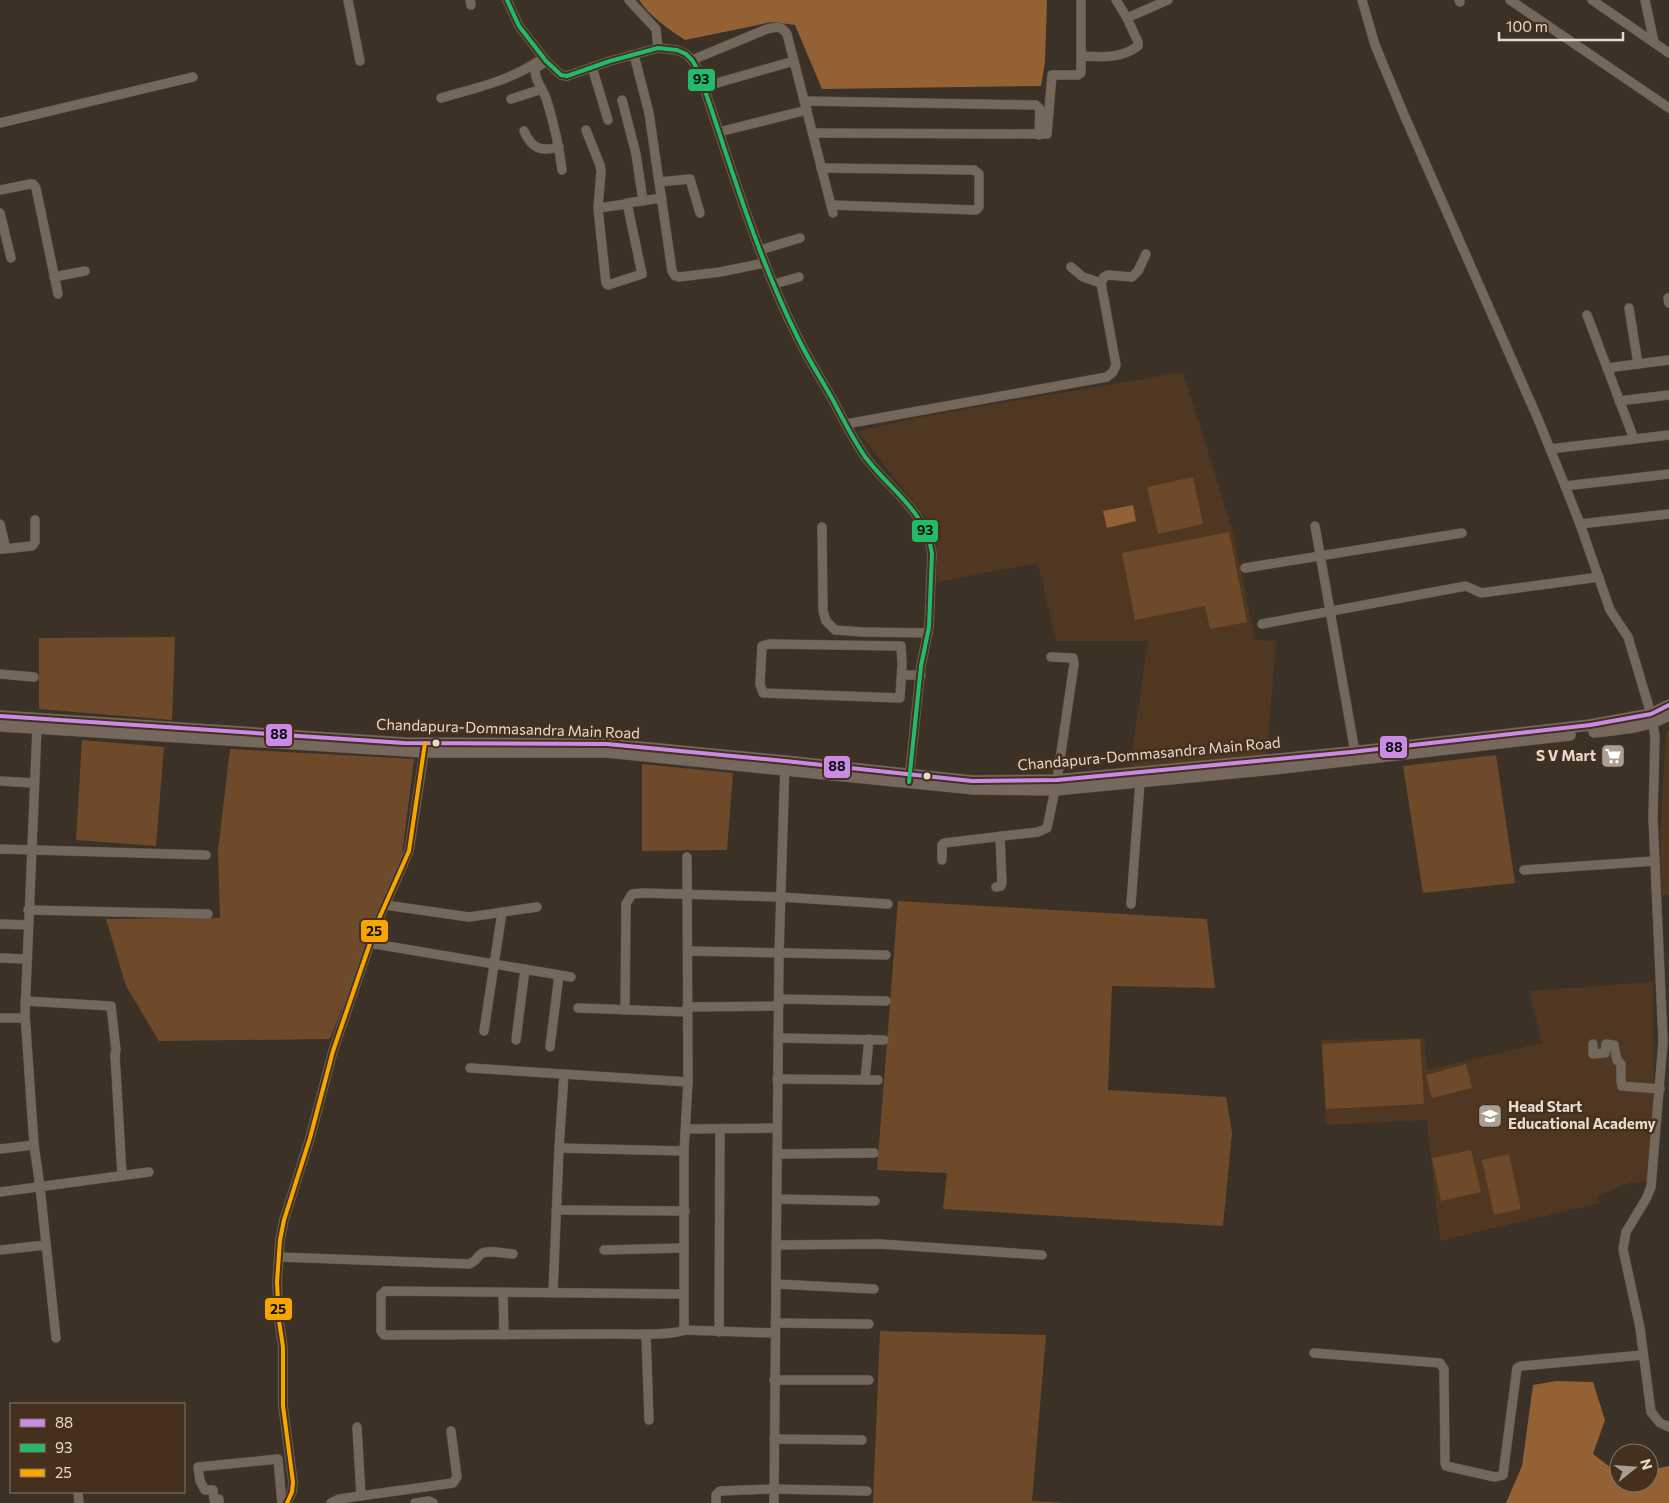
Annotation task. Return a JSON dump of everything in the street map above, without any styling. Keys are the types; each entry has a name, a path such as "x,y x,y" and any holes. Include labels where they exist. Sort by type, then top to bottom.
{"main road":[{"name":"Chandapura-Dommasandra Main Road","path":"1056,785 1652,719 1669,705"},
{"name":"Chandapura-Dommasandra Main Road","path":"0,726 424,747 607,744 909,778 1056,785 1140,782 1494,745 1669,715"},
{"name":"Chandapura-Dommasandra Main Road","path":"0,716 424,747"}],"street":[{"path":"348,0 360,61"},
{"path":"507,0 519,26 545,59 564,76 658,48 678,50 692,60 760,250 797,336 867,458 910,506 926,530 932,553 930,614 909,778"},
{"path":"629,0 656,29 658,48"},
{"path":"812,134 1039,135 1048,133 1052,75 1078,75 1082,73 1081,0"},
{"path":"1081,56 1117,56 1138,46 1127,18 1116,0"},
{"path":"1127,18 1168,0"},
{"path":"1362,0 1375,45 1550,449 1580,524 1610,610 1628,637 1652,719 1655,736 1654,861 1663,1033 1660,1089 1651,1187 1626,1232 1623,1249 1640,1328 1651,1412 1660,1423 1669,1427"},
{"path":"1510,0 1669,108"},
{"path":"1592,0 1669,52"},
{"path":"1645,0 1654,42"},
{"path":"692,60 767,29 779,26 783,28 787,34 812,134 821,168 832,209 976,210 979,208 978,174 974,170 821,168"},
{"path":"634,55 649,113 672,271 675,276 720,272 765,263"},
{"path":"545,59 534,71 547,98 559,147 562,170"},
{"path":"442,98 503,80 545,59"},
{"path":"703,87 794,61"},
{"path":"592,67 608,120"},
{"path":"0,123 193,77"},
{"path":"512,99 542,89"},
{"path":"622,100 636,154 643,201"},
{"path":"719,132 805,106 1036,105 1040,109 1039,135"},
{"path":"586,130 601,172 598,208 606,283 608,285 642,274 627,204"},
{"path":"524,131 528,140 537,148 547,151 559,147"},
{"path":"659,182 690,179 700,213"},
{"path":"0,190 34,184 58,294"},
{"path":"598,208 662,198"},
{"path":"0,213 11,258"},
{"path":"760,250 800,238"},
{"path":"846,424 1107,377 1113,372 1116,365 1102,283 1104,277 1108,275 1132,277 1138,271 1146,254"},
{"path":"1070,267 1084,277 1102,283"},
{"path":"54,277 85,271"},
{"path":"774,284 799,277"},
{"path":"1629,308 1638,364"},
{"path":"1587,315 1634,439"},
{"path":"1607,368 1669,360"},
{"path":"1619,401 1669,395"},
{"path":"1550,449 1669,435"},
{"path":"1565,486 1669,474"},
{"path":"1580,524 1669,514"},
{"path":"1,549 32,546 35,542 35,520"},
{"path":"0,524 5,545 1,549"},
{"path":"1314,526 1356,752"},
{"path":"822,527 823,611 826,621 831,627 835,630 863,632 928,633"},
{"path":"1245,568 1462,533"},
{"path":"1262,624 1466,586 1481,593 1599,577"},
{"path":"769,644 898,645 902,649 902,674 900,698 896,699 763,693 760,684 762,646 769,644"},
{"path":"942,860 942,845 944,843 1038,832 1047,828 1056,785 1074,660 1073,658 1051,657"},
{"path":"0,674 34,677"},
{"path":"902,674 921,674"},
{"path":"37,728 25,1018 34,1146 56,1338"},
{"path":"289,1502 293,1482 283,1406 283,1348 279,1321 277,1282 280,1240 284,1220 310,1138 333,1051 369,943 409,851 424,747"},
{"path":"774,1503 778,1154 777,1079 785,765"},
{"path":"0,781 34,783"},
{"path":"1131,904 1140,782"},
{"path":"996,887 1001,886 1002,883 1000,836"},
{"path":"0,849 206,855"},
{"path":"684,1330 684,1151 688,1082 687,857"},
{"path":"1524,870 1654,861"},
{"path":"625,1010 626,904 632,894 781,897 888,904"},
{"path":"385,905 469,918 538,907"},
{"path":"28,910 208,914"},
{"path":"484,1031 502,912"},
{"path":"0,924 28,925"},
{"path":"369,943 571,977"},
{"path":"688,951 886,956"},
{"path":"0,958 26,959"},
{"path":"516,1040 525,970"},
{"path":"550,1047 559,975"},
{"path":"25,1001 111,1006 116,1050 122,1175"},
{"path":"578,1008 625,1010 687,1009 779,1003 886,1001"},
{"path":"0,1018 25,1018"},
{"path":"778,1038 884,1040"},
{"path":"865,1080 869,1039"},
{"path":"1593,1044 1593,1054 1605,1053 1606,1044 1614,1045 1617,1060 1621,1064 1622,1086 1660,1089"},
{"path":"470,1068 688,1082"},
{"path":"553,1293 564,1074"},
{"path":"777,1079 878,1080"},
{"path":"686,1130 777,1128"},
{"path":"719,1332 720,1129"},
{"path":"0,1149 34,1146"},
{"path":"559,1148 684,1151"},
{"path":"778,1154 874,1153"},
{"path":"0,1192 149,1172"},
{"path":"777,1199 875,1201"},
{"path":"556,1210 684,1211"},
{"path":"0,1250 46,1244"},
{"path":"776,1245 880,1244 1042,1255"},
{"path":"604,1250 684,1248"},
{"path":"279,1257 469,1264 476,1261 480,1254 486,1252 513,1254"},
{"path":"776,1284 874,1289"},
{"path":"683,1294 384,1292 381,1296 381,1331 384,1335 646,1334 671,1333 684,1330 775,1333"},
{"path":"504,1293 504,1335"},
{"path":"775,1323 869,1324"},
{"path":"646,1334 649,1420"},
{"path":"1314,1353 1440,1363 1444,1369 1445,1464 1446,1466 1495,1478 1503,1475 1517,1368 1521,1366 1643,1355"},
{"path":"774,1380 869,1380"},
{"path":"357,1427 361,1496"},
{"path":"331,1503 339,1499 453,1483 457,1477 451,1432"},
{"path":"774,1439 862,1440"},
{"path":"220,1503 219,1500 214,1500 213,1490 205,1490 200,1481 198,1466 278,1458 280,1482 289,1502"},
{"path":"280,1482 293,1482"},
{"path":"716,1503 716,1495 720,1491 774,1489 867,1491"},
{"path":"414,1503 429,1501 433,1503"}],"shaded area":[{"path":"639,0 1047,0 1045,62 1041,86 822,89 795,25 772,22 685,40 654,17"},
{"path":"1183,372 1233,532 1255,640 1276,641 1267,754 1130,767 1148,641 1056,641 1038,563 937,582 936,531 858,431 936,414"},
{"path":"1193,477 1203,524 1158,534 1147,487"},
{"path":"1133,505 1136,521 1107,528 1103,511"},
{"path":"1229,532 1247,622 1210,629 1205,606 1135,620 1122,553"},
{"path":"175,637 172,720 39,709 39,638"},
{"path":"1669,730 1669,895 1662,896 1660,838 1666,732"},
{"path":"82,740 164,747 156,846 76,840"},
{"path":"230,749 414,759 402,855 330,1039 159,1041 126,986 106,919 220,918 218,851"},
{"path":"1496,755 1515,883 1423,893 1403,766"},
{"path":"642,764 733,773 727,850 642,851"},
{"path":"898,901 1207,919 1215,988 1112,986 1108,1090 1226,1097 1232,1133 1223,1226 943,1209 947,1173 877,1170"},
{"name":"Head Start Educational Academy","path":"1653,982 1654,1111 1648,1182 1629,1183 1597,1196 1600,1203 1440,1241 1427,1120 1326,1125 1321,1040 1424,1038 1427,1070 1542,1043 1529,991"},
{"path":"1420,1039 1424,1104 1326,1109 1322,1044"},
{"path":"1466,1064 1472,1088 1432,1098 1426,1075"},
{"path":"1471,1150 1481,1192 1441,1201 1432,1158"},
{"path":"1509,1154 1521,1209 1494,1215 1482,1160"},
{"path":"880,1331 1046,1335 1032,1501 1068,1503 873,1503"},
{"path":"1556,1381 1593,1382 1605,1420 1593,1454 1609,1466 1609,1493 1659,1493 1659,1468 1669,1466 1669,1503 1506,1503 1522,1466 1533,1385"}],"transit line":[{"name":"93","path":"507,0 519,26 546,61 561,75 567,76 610,61 658,48 677,50 686,54 698,70 755,238 797,336 849,431 866,458 914,512 928,538 932,553 929,627 921,666 909,782"},
{"name":"88","path":"0,716 404,743 607,744 972,781 1057,780 1351,752 1590,725 1651,714 1669,705"},
{"name":"25","path":"287,1503 292,1492 293,1482 283,1406 283,1347 279,1321 277,1282 280,1240 284,1220 310,1138 333,1051 377,923 409,851 425,743"}],"place":[{"name":"S V Mart","path":"1613,756"},
{"name":"Head Start Educational Academy","path":"1490,1116"}]}
